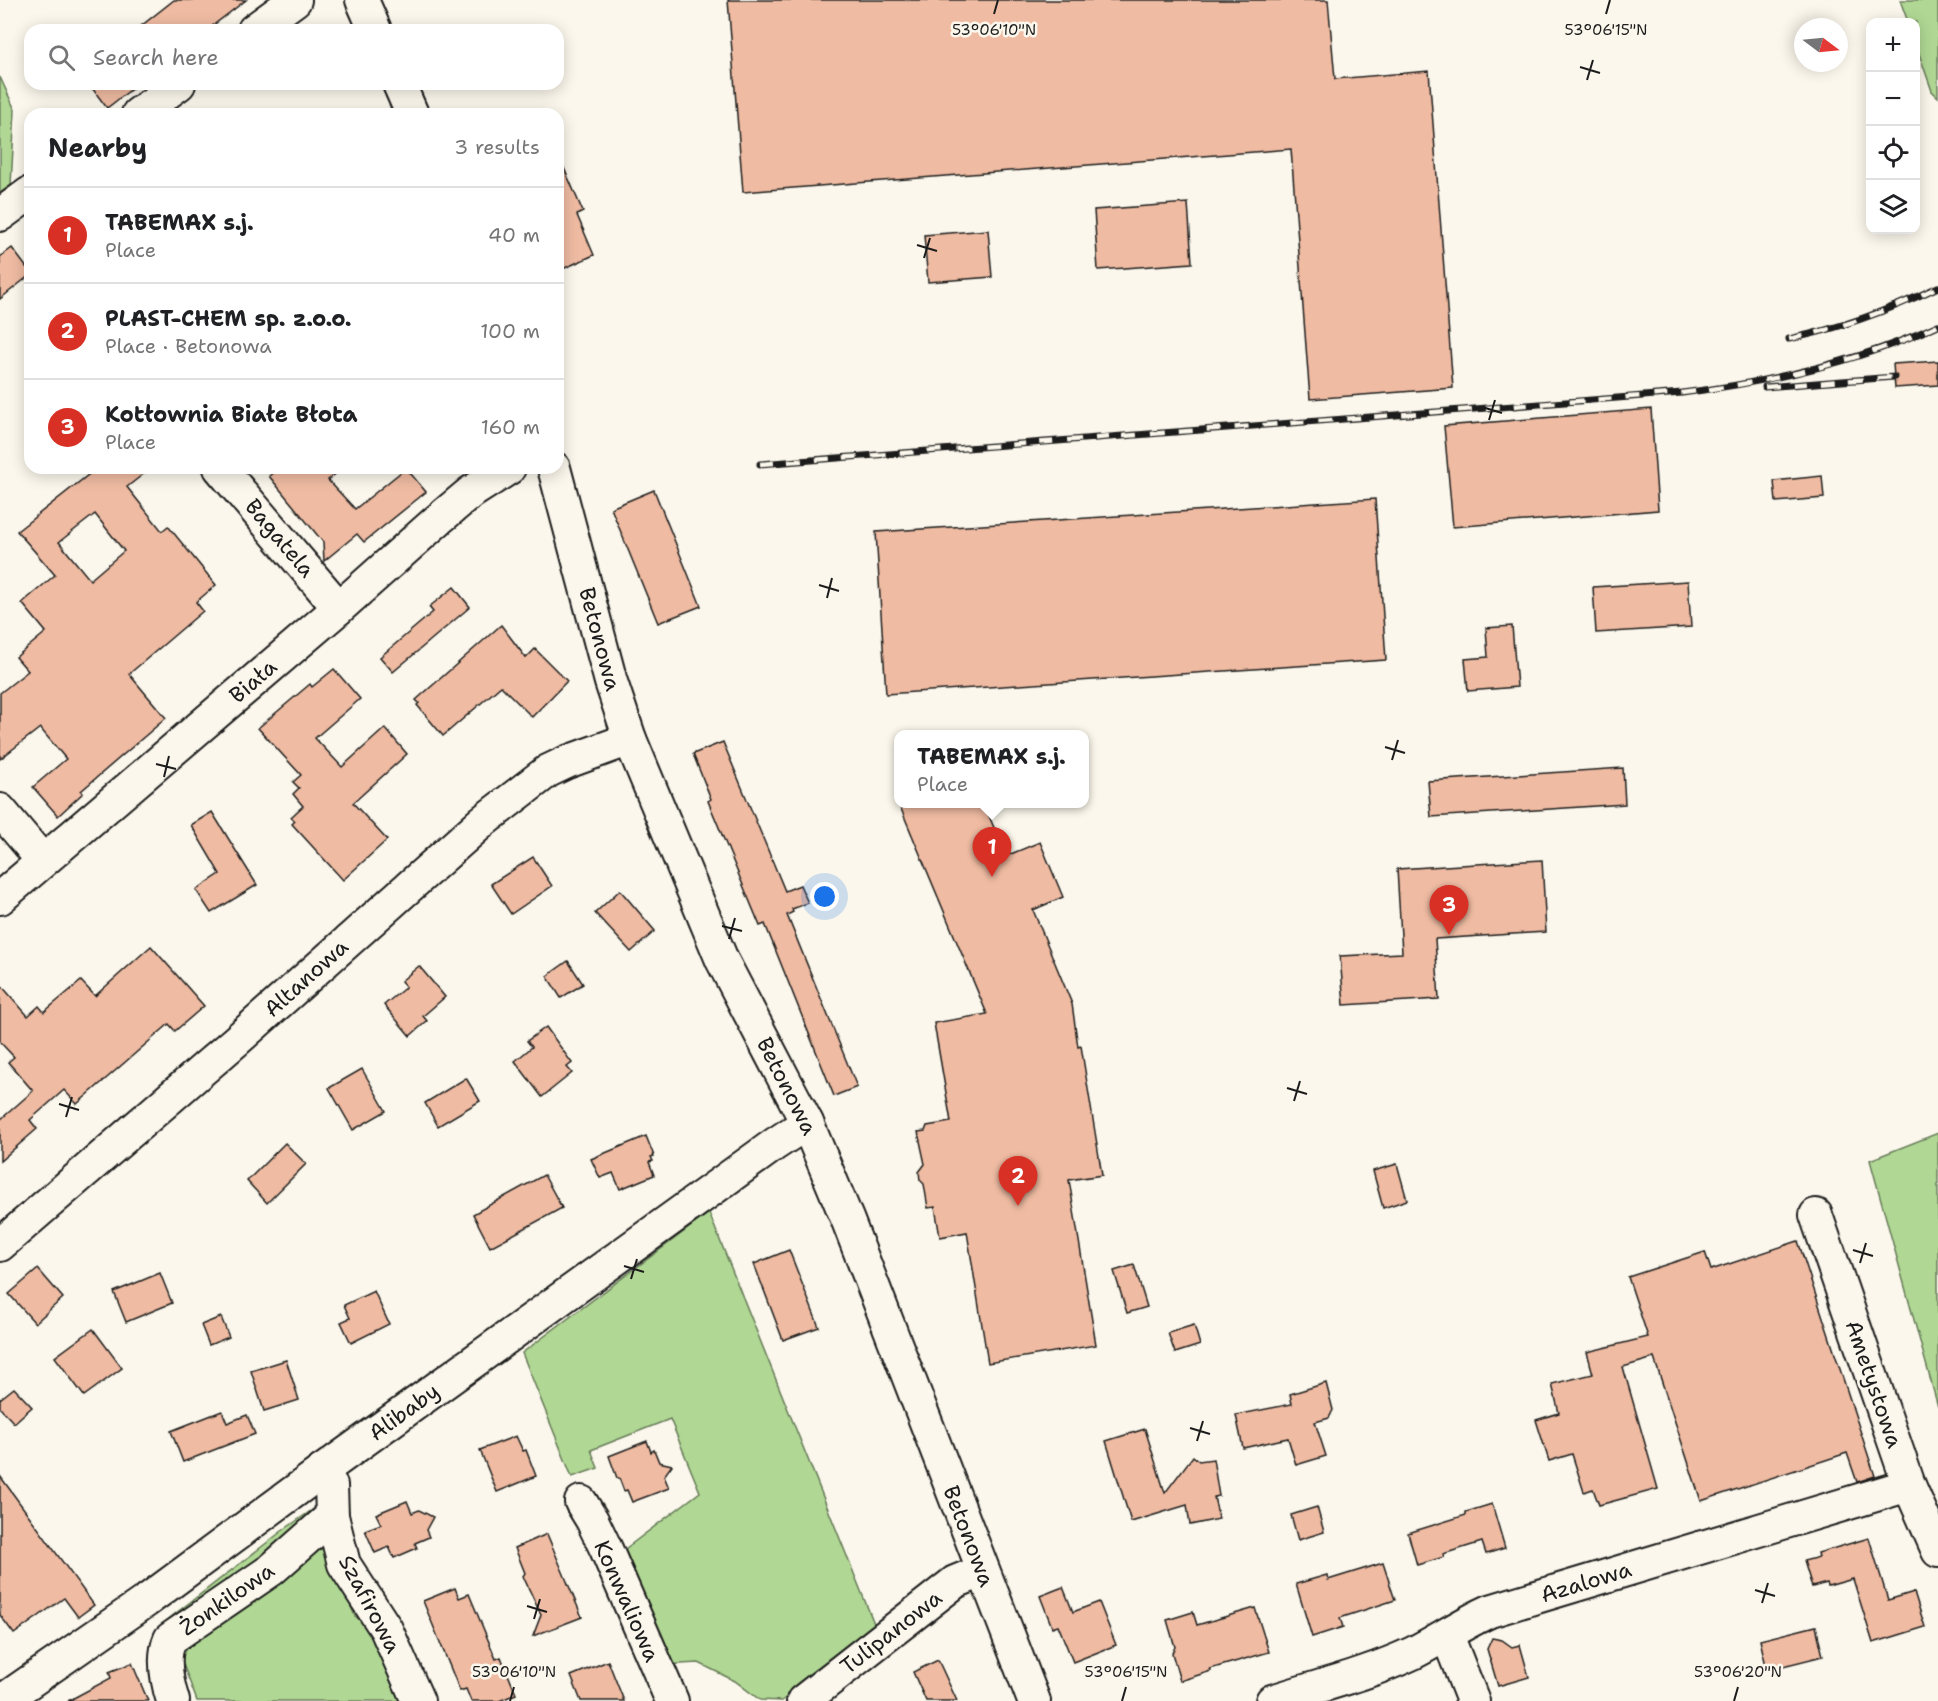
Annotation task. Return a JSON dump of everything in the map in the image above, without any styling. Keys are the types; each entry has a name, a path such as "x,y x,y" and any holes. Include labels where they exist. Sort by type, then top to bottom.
{"street":[{"path":"262,24 295,0"},
{"path":"362,0 372,24"},
{"path":"146,108 171,90"},
{"path":"402,90 409,108"},
{"name":"Bagatela","path":"225,474 339,608"},
{"name":"Biała","path":"0,898 470,493 499,474"},
{"name":"Betonowa","path":"556,474 611,682 630,739 722,960 807,1124 848,1221 1034,1701"},
{"name":"Altanowa","path":"0,1245 237,1040 483,820 548,771 630,739"},
{"path":"0,810 43,861"},
{"name":"Alibaby","path":"2,1701 146,1600 776,1144 807,1124"},
{"name":"Ametystowa","path":"1815,1215 1909,1485 1938,1551"},
{"name":"Szafirowa","path":"322,1471 331,1485 332,1516 344,1563 386,1629 418,1701"},
{"name":"Azalowa","path":"1272,1701 1381,1666 1447,1635 1468,1621 1490,1611 1909,1485"},
{"name":"Konwaliowa","path":"581,1502 606,1549 672,1701"},
{"name":"Żonkilowa","path":"173,1701 168,1687 166,1660 170,1639 271,1570 332,1516"},
{"name":"Tulipanowa","path":"803,1701 955,1582 982,1571"},
{"path":"1447,1635 1473,1701"}],"green space":[{"path":"1900,0 1938,0 1938,97 1932,91 1920,56 1920,18 1907,18"},
{"path":"0,77 15,110 11,185 0,193"},
{"path":"1938,1133 1938,1407 1870,1160"},
{"path":"709,1213 875,1626 782,1701 760,1700 735,1681 699,1663 661,1665 621,1552 700,1492 670,1419 591,1450 598,1468 572,1477 522,1353"},
{"path":"322,1503 337,1574 355,1616 370,1628 404,1701 197,1701 175,1643 158,1627"}],"building":[{"path":"174,0 246,0 215,24 144,24"},
{"path":"728,0 1328,0 1335,79 1429,71 1453,388 1310,399 1291,149 743,192"},
{"path":"94,90 130,90 107,108"},
{"path":"564,168 583,212 577,215 594,255 564,268"},
{"path":"1188,203 1192,263 1098,270 1094,210"},
{"path":"988,230 992,277 928,282 924,235"},
{"path":"12,248 24,264 24,280 0,299 0,257"},
{"path":"1938,361 1938,385 1895,388 1893,364"},
{"path":"1651,409 1658,510 1453,527 1444,426"},
{"path":"89,474 143,474 127,487 162,531 168,526 216,585 196,602 203,611 129,674 166,718 81,791 83,793 58,816 33,787 66,759 40,728 0,759 0,693 28,671 16,657 46,632 22,603 55,575 17,531","holes":["95,514 124,551 90,580 59,542"]},
{"path":"272,474 336,474 328,480 355,509 399,474 411,474 426,492 364,542 357,534 324,561 323,542 269,476"},
{"path":"1822,476 1824,498 1776,502 1774,481"},
{"path":"654,490 701,606 658,623 611,508"},
{"path":"1375,499 1386,660 886,694 876,532"},
{"path":"1688,581 1691,627 1596,633 1593,587"},
{"path":"454,587 470,607 393,672 380,657 433,612 429,607"},
{"path":"501,625 526,658 535,649 567,681 532,717 501,686 443,736 417,705 419,703 416,700"},
{"path":"1512,626 1517,687 1468,691 1465,659 1488,657 1486,628"},
{"path":"334,669 360,699 315,738 342,767 385,728 407,754 353,803 387,840 343,880 292,824 295,821 291,817 303,806 293,794 299,788 293,782 301,775 258,728 310,684 312,687"},
{"path":"723,742 785,891 800,885 808,903 792,909 793,912 787,915 857,1087 834,1096 765,924 760,926 708,801 711,799 693,754"},
{"path":"1623,768 1625,804 1431,817 1428,781"},
{"path":"901,808 986,808 1006,856 1040,842 1063,897 1033,910 1072,1004 1102,1175 1069,1180 1096,1345 988,1363 967,1232 940,1237 935,1207 928,1208 924,1184 920,1180 919,1172 925,1164 918,1132 925,1131 927,1126 951,1122 934,1023 987,1014"},
{"path":"212,812 257,885 211,913 196,890 220,874 191,825"},
{"path":"533,857 552,886 511,914 491,884"},
{"path":"1542,860 1546,932 1435,939 1439,999 1344,1005 1340,956 1402,953 1397,869"},
{"path":"620,890 655,931 631,952 595,913"},
{"path":"151,946 204,1006 175,1031 169,1024 77,1104 64,1090 30,1120 37,1129 0,1161 0,1120 33,1091 8,1062 14,1057 0,1042 0,984 28,1016 39,1006 44,1012 81,981 95,996"},
{"path":"568,961 583,984 561,998 547,976"},
{"path":"419,966 445,997 423,1016 427,1021 410,1036 384,1005 406,987 401,981"},
{"path":"546,1027 572,1063 567,1067 572,1073 542,1097 515,1061 532,1047 527,1041"},
{"path":"362,1069 386,1111 353,1130 329,1088"},
{"path":"466,1078 480,1101 438,1126 425,1103"},
{"path":"646,1136 654,1156 651,1157 653,1161 649,1162 654,1175 620,1189 613,1173 600,1178 591,1159"},
{"path":"285,1143 306,1164 267,1203 247,1181"},
{"path":"1397,1164 1407,1200 1383,1208 1373,1171"},
{"path":"544,1175 562,1208 490,1247 473,1214"},
{"path":"1798,1241 1875,1476 1857,1482 1847,1453 1701,1501 1654,1358 1623,1367 1658,1489 1599,1505 1593,1489 1584,1492 1572,1454 1549,1461 1536,1420 1559,1413 1552,1384 1593,1374 1587,1352 1648,1337 1628,1277 1705,1252 1711,1270"},
{"path":"789,1250 819,1327 783,1340 754,1264"},
{"path":"1134,1265 1147,1307 1127,1313 1114,1271"},
{"path":"38,1269 63,1298 35,1323 9,1294"},
{"path":"160,1273 172,1303 126,1322 114,1292"},
{"path":"374,1291 389,1324 351,1343 341,1322 350,1318 344,1305"},
{"path":"221,1317 229,1337 209,1345 201,1325"},
{"path":"1194,1325 1200,1345 1175,1353 1168,1333"},
{"path":"93,1329 122,1368 84,1396 55,1357"},
{"path":"286,1360 299,1400 264,1411 251,1371"},
{"path":"1326,1383 1333,1410 1329,1418 1315,1422 1326,1456 1296,1465 1288,1438 1243,1448 1236,1415 1292,1404 1290,1394"},
{"path":"14,1388 32,1407 14,1423 0,1408 0,1399"},
{"path":"222,1411 227,1423 247,1415 255,1434 183,1462 171,1431"},
{"path":"1145,1429 1165,1493 1193,1456 1199,1461 1213,1459 1219,1496 1214,1497 1219,1519 1190,1525 1187,1505 1131,1522 1106,1441"},
{"path":"516,1436 523,1451 526,1450 536,1476 497,1492 480,1450"},
{"path":"647,1441 651,1452 654,1450 659,1462 672,1465 664,1476 669,1488 632,1502 627,1490 624,1491 617,1478 609,1456"},
{"path":"0,1476 94,1605 78,1617 64,1598 14,1634 0,1615"},
{"path":"407,1501 412,1513 419,1510 433,1517 426,1530 429,1537 415,1543 417,1548 394,1558 389,1547 375,1553 365,1530 381,1524 376,1514"},
{"path":"1492,1504 1505,1548 1486,1554 1482,1542 1417,1565 1408,1533 1466,1515 1466,1512"},
{"path":"1317,1507 1324,1532 1298,1540 1291,1515"},
{"path":"547,1534 582,1617 533,1636 541,1615 523,1576 525,1573 515,1548"},
{"path":"1869,1538 1888,1600 1914,1592 1925,1627 1873,1643 1853,1579 1828,1586 1827,1583 1812,1587 1804,1561 1819,1557 1818,1553"},
{"path":"1383,1563 1395,1600 1340,1618 1343,1627 1312,1637 1296,1584 1327,1575 1328,1580"},
{"path":"1063,1587 1073,1612 1099,1602 1116,1645 1073,1662 1058,1625 1052,1627 1040,1596"},
{"path":"455,1588 459,1598 469,1594 496,1659 501,1657 516,1694 499,1701 471,1701 466,1689 460,1691 423,1601"},
{"path":"1255,1608 1269,1652 1210,1669 1211,1671 1180,1681 1172,1653 1175,1647 1167,1620 1193,1612 1197,1625"},
{"path":"1816,1626 1823,1656 1767,1670 1760,1640"},
{"path":"1492,1638 1502,1640 1512,1647 1520,1645 1529,1677 1498,1686 1487,1649"},
{"path":"938,1660 957,1701 926,1701 913,1672"},
{"path":"608,1661 624,1701 581,1701 571,1676"},
{"path":"132,1663 148,1701 68,1701 111,1678 109,1672"}],"railway":[{"path":"1789,339 1865,318 1938,287"},
{"path":"760,464 1682,393 1748,383 1813,369 1876,350 1938,325"},
{"path":"1765,387 1894,377"}],"place":[{"name":"TABEMAX s.j.","path":"992,877"},
{"name":"Kotłownia Białe Błota","path":"1449,935"},
{"name":"PLAST-CHEM sp. z.o.o.","path":"1018,1206"}]}
